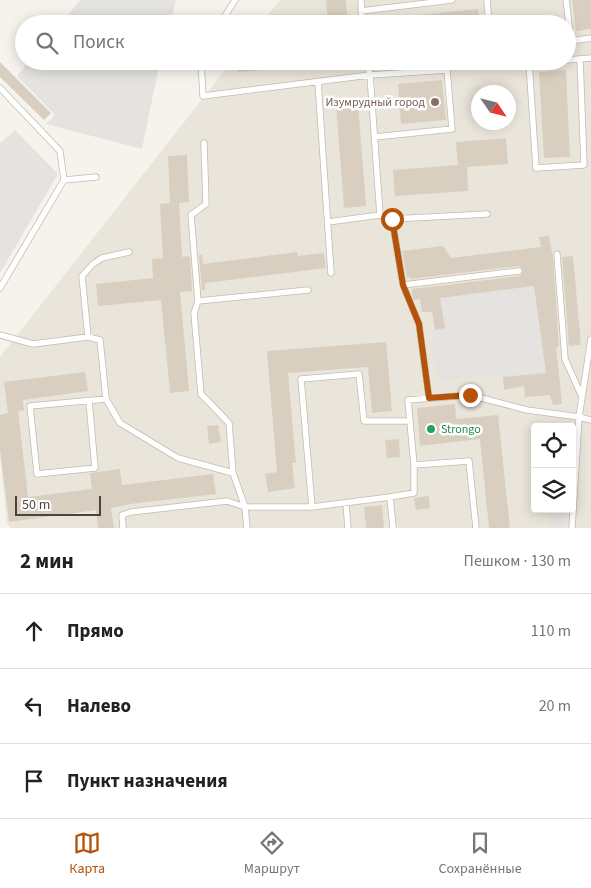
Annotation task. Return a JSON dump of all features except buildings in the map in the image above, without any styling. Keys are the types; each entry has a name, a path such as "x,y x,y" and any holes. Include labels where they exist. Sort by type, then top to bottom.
{"lane":[{"path":"226,15 235,0"},
{"path":"361,0 361,15"},
{"path":"361,11 452,0"},
{"path":"487,0 488,15"},
{"path":"566,0 568,15"},
{"path":"576,40 591,38"},
{"path":"576,59 591,58"},
{"path":"530,70 536,168 584,165 580,59"},
{"path":"202,70 204,96 370,75 447,70 452,128 374,137"},
{"path":"369,70 380,215"},
{"path":"318,82 331,273"},
{"path":"0,88 60,151 64,180 0,288"},
{"path":"204,143 206,204 191,215 198,301 194,314 201,394 228,423 233,473 245,507 247,528"},
{"path":"64,180 96,177"},
{"path":"328,222 380,215 392,219 487,214"},
{"path":"392,219 403,285 419,324 429,398"},
{"path":"88,337 82,276 92,264 102,258 129,252"},
{"path":"556,254 565,359 582,397"},
{"path":"403,285 519,270"},
{"path":"198,301 308,290"},
{"path":"0,335 34,344 88,337 100,340 106,399 120,423 178,458 233,473"},
{"path":"572,528 579,417 591,339"},
{"path":"312,507 301,379 359,374 364,421 409,421"},
{"path":"123,528 122,515 131,512 227,501 245,507 312,507 414,492 414,465 408,400 470,395 527,410 591,420"},
{"path":"89,401 95,468 37,474 30,406 106,399"},
{"path":"414,465 469,461 476,528"},
{"path":"390,497 393,528"},
{"path":"346,503 348,528"}],"shaded area":[{"path":"80,0 176,0 172,15 68,15"},
{"path":"280,0 591,0 591,528 11,528 7,523 0,455 0,357 225,70 576,70 576,15 268,15"},
{"path":"22,70 158,70 142,149 46,124 55,115 17,76"},
{"path":"15,130 58,174 0,273 0,143"},
{"path":"534,286 546,373 478,377 437,382 431,331 445,328 440,298"},
{"path":"548,513 565,513 563,528 550,528"}],"place":[{"name":"Изумрудный город","path":"435,102"},
{"name":"Strongo","path":"431,429"}],"route":[{"path":"392,219 403,285 419,324 429,398 470,395"}]}
